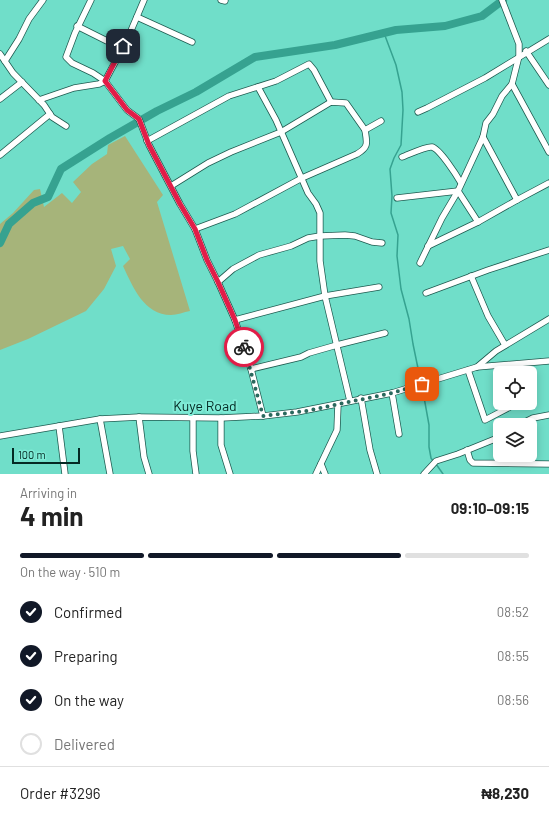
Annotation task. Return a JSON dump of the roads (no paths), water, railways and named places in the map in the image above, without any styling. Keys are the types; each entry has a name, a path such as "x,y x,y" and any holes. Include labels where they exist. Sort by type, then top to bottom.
{"street":[{"path":"5,61 19,39 29,19 43,0"},
{"path":"92,0 77,26 68,47 66,57 72,63 93,73 105,81 127,110 139,119 147,141 195,229 207,260 235,320 251,369 263,416"},
{"path":"39,100 74,88 99,84 105,81 144,0"},
{"path":"420,263 458,191 483,137 486,123 493,114 502,96 512,84 519,56 519,44 502,0"},
{"path":"136,17 192,42"},
{"path":"77,26 107,41 123,46"},
{"path":"418,112 485,78 549,39"},
{"path":"526,52 549,85"},
{"path":"0,54 13,73 39,100 50,114 66,126"},
{"path":"147,141 229,96 276,81 309,64 314,70 331,102"},
{"path":"0,99 22,82"},
{"path":"512,84 549,152"},
{"path":"258,87 281,132 308,193 316,204 320,214 320,261 325,296 350,401"},
{"path":"171,186 220,157 281,132 331,102 346,103 365,130 367,143 364,149 302,178 242,210 195,229"},
{"path":"0,155 50,114"},
{"path":"365,130 381,121"},
{"path":"483,137 517,200"},
{"path":"402,157 428,148 434,148 452,167 461,183"},
{"path":"428,246 478,222 549,183"},
{"path":"397,198 458,191"},
{"path":"458,191 478,222"},
{"path":"218,282 233,269 259,256 291,246 308,238 345,235 382,243"},
{"path":"426,293 549,250"},
{"path":"471,276 488,316 505,345"},
{"path":"235,320 325,296 379,287"},
{"path":"477,367 488,356 549,319"},
{"path":"251,369 301,357 308,353 385,333"},
{"name":"Kuye Road","path":"0,436 100,419 139,417 221,418 263,416 297,412 392,393 477,367 549,361"},
{"path":"468,370 485,420 504,410"},
{"path":"392,393 399,434"},
{"path":"361,398 370,450 376,474"},
{"path":"316,474 336,430 338,404"},
{"path":"533,418 549,415"},
{"path":"139,417 144,457 149,474"},
{"path":"193,418 193,451 196,474"},
{"path":"221,418 221,445 230,474"},
{"path":"100,419 110,474"},
{"path":"59,426 65,474"},
{"path":"424,474 436,460 493,440"},
{"path":"467,450 470,460 473,463 549,464"},
{"path":"321,464 325,474"}],"waterway":[{"path":"0,243 9,224 33,203 48,197 61,169 110,138 157,111 196,92 255,57 335,45 396,30 445,26 482,16 503,0"},
{"path":"384,33 396,65 402,92 403,110 401,145 390,169 392,196 391,213 398,235 397,256 401,289 409,319 421,383"},
{"path":"422,386 429,425 429,447 433,461"},
{"path":"436,464 443,474"}]}
